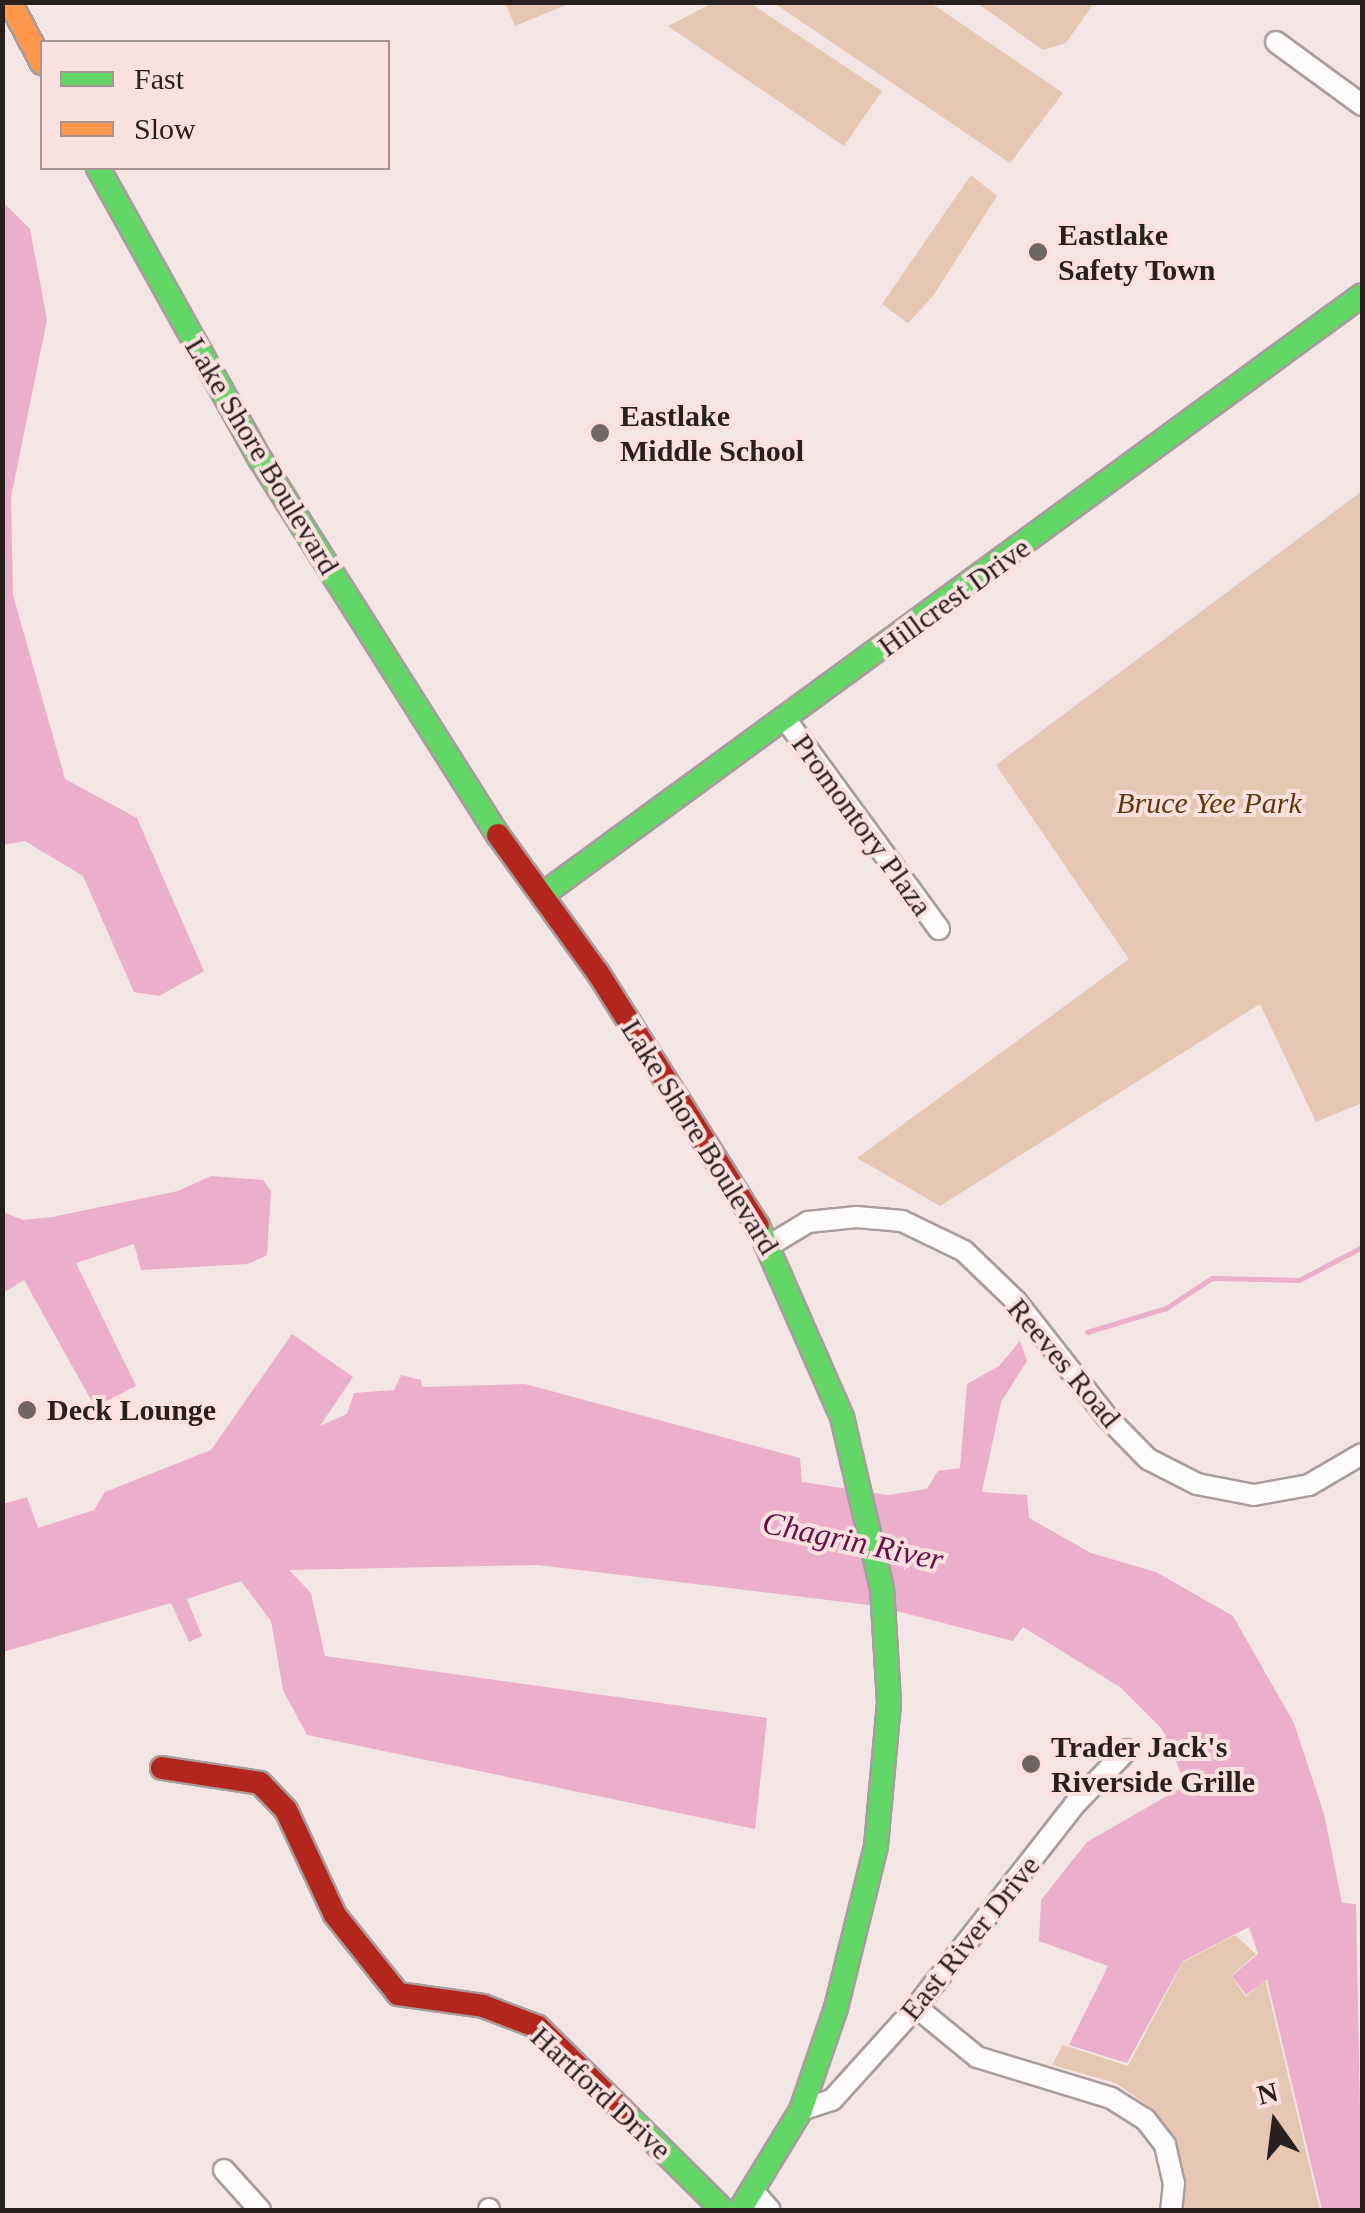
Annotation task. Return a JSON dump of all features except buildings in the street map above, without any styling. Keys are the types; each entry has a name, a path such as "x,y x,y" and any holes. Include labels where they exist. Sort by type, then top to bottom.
{"main road":[{"path":"10,2 40,59"},
{"name":"Lake Shore Boulevard","path":"99,170 260,459 770,1246 842,1417 882,1589 890,1702 876,1846 836,2008 801,2110 746,2201"},
{"name":"Hillcrest Drive","path":"542,896 1362,295"},
{"name":"Hartford Drive","path":"162,1768 260,1783 286,1810 335,1915 398,1994 483,2006 538,2027 723,2210"}],"street":[{"path":"1276,42 1362,105"},
{"name":"Promontory Plaza","path":"786,720 938,929"},
{"name":"Reeves Road","path":"770,1246 808,1222 858,1217 902,1222 948,1242 1016,1301 1107,1417 1148,1458 1196,1484 1254,1495 1309,1485 1362,1454"},
{"name":"East River Drive","path":"801,2110 832,2100 916,2007 1075,1804 1127,1750"},
{"path":"916,2007 977,2057 1111,2098 1145,2119 1165,2145 1174,2183 1172,2210"},
{"path":"224,2170 260,2210"},
{"path":"746,2201 770,2210"}],"green space":[{"path":"505,2 571,3 515,26"},
{"path":"713,3 750,3 882,91 844,146 668,26"},
{"path":"774,3 931,3 1063,93 1010,163"},
{"path":"977,3 1094,3 1066,43 1043,50"},
{"path":"971,175 997,196 933,296 908,323 882,304"},
{"name":"Bruce Yee Park","path":"1362,491 1362,1103 1316,1122 1260,1004 940,1206 857,1158 1129,959 996,765"},
{"path":"1235,1935 1256,1954 1231,1976 1246,1997 1265,1979 1320,2210 1182,2210 1184,2175 1169,2135 1144,2103 1116,2083 1052,2065 1063,2045 1128,2066 1183,1962"}],"water":[{"path":"3,202 30,229 47,320 11,497 13,595 65,779 137,818 204,971 159,996 134,992 83,876 25,841 3,845"},
{"path":"211,1176 263,1180 271,1191 267,1255 248,1264 141,1270 134,1244 76,1263 136,1386 95,1407 24,1280 3,1293 3,1212 23,1220 52,1217 178,1191"},
{"name":"Chagrin River","path":"292,1334 353,1377 320,1426 347,1414 354,1393 394,1390 401,1375 421,1380 422,1387 525,1384 800,1458 802,1482 888,1495 927,1489 938,1471 960,1468 967,1384 999,1366 1020,1341 1027,1361 1001,1402 982,1492 1027,1495 1029,1518 1091,1553 1156,1572 1233,1616 1294,1723 1324,1814 1342,1903 1356,1904 1362,2210 1322,2210 1267,1979 1246,1995 1232,1976 1258,1954 1249,1927 1183,1961 1127,2063 1069,2045 1108,1966 1039,1941 1041,1900 1087,1842 1186,1785 1162,1729 1120,1687 1023,1627 1013,1641 877,1606 538,1565 289,1570 311,1593 325,1656 767,1718 755,1829 307,1735 283,1690 271,1621 241,1581 187,1599 202,1636 189,1642 171,1603 3,1652 3,1504 27,1497 38,1528 94,1510 105,1492 211,1450"}],"waterway":[{"path":"1087,1332 1166,1308 1212,1278 1299,1280 1362,1247"}],"traffic: fast":[{"path":"99,170 260,459 498,835"},
{"path":"542,895 1362,295"},
{"path":"740,2210 801,2110 836,2008 876,1846 889,1702 882,1589 842,1417 758,1226"},
{"path":"624,2112 723,2210"}],"traffic: slow":[{"path":"10,2 40,59"}],"traffic: jam":[{"path":"498,835 598,973 758,1226"},
{"path":"162,1768 260,1783 286,1810 335,1915 398,1994 483,2006 538,2027 624,2112"}],"place":[{"name":"Eastlake Safety Town","path":"1038,252"},
{"name":"Eastlake Middle School","path":"600,433"},
{"name":"Deck Lounge","path":"27,1410"},
{"name":"Trader Jack's Riverside Grille","path":"1031,1764"}]}
